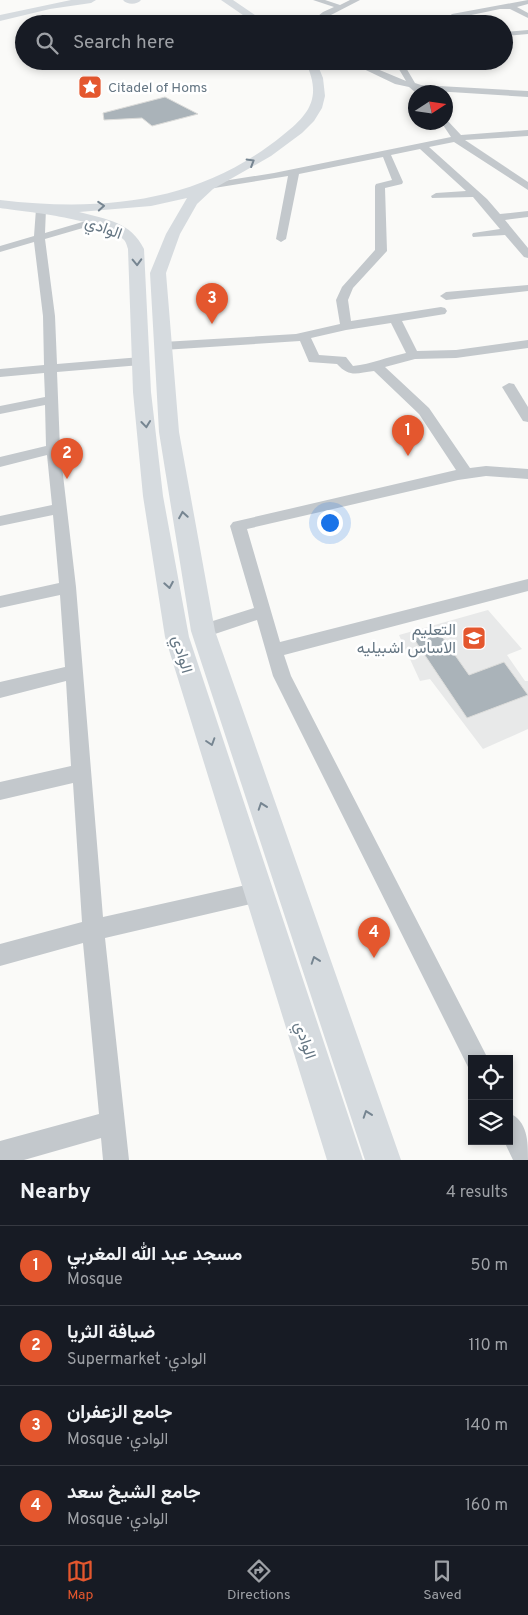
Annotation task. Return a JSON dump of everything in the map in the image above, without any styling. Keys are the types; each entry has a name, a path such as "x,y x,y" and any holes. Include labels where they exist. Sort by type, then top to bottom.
{"main road":[{"path":"0,18 71,2 91,0"},
{"path":"128,0 136,0"},
{"path":"10,4 55,1 71,2"},
{"path":"221,1 248,15"},
{"path":"0,204 33,208 91,207 151,202 176,197 208,186 285,140 309,119 316,110 318,100 315,70"},
{"name":"الوادي","path":"208,186 191,202 173,234 158,273 169,432 202,631 383,1160"},
{"name":"الوادي","path":"33,208 96,222 122,230 130,237 136,250 141,361 153,496 177,637 345,1160"}],"street":[{"path":"317,0 341,7"},
{"path":"327,15 356,0"},
{"path":"512,7 510,6 528,2"},
{"path":"460,15 500,7 512,7 528,16"},
{"path":"513,33 528,32"},
{"path":"371,70 398,82 412,85"},
{"path":"403,70 412,85"},
{"path":"453,90 528,94"},
{"path":"451,130 457,138 528,187"},
{"path":"208,186 294,172 457,138 528,133"},
{"path":"422,146 475,194 528,255"},
{"path":"346,326 342,300 348,287 381,251 380,186 398,182 386,153"},
{"path":"281,239 294,172"},
{"path":"436,196 475,194"},
{"path":"0,208 33,208 40,236 49,316 53,449 58,509 68,587 93,930 116,1160"},
{"path":"497,218 528,214"},
{"path":"0,249 40,236 96,222"},
{"path":"477,235 508,231"},
{"path":"446,296 528,288"},
{"path":"163,346 296,338 346,326 441,311"},
{"path":"395,318 412,355"},
{"path":"304,336 314,360 341,360 350,370 377,367 384,362 412,355 456,354 528,344"},
{"path":"0,373 141,361"},
{"path":"377,367 424,411 466,474"},
{"path":"509,387 528,418"},
{"path":"0,410 51,400"},
{"path":"0,462 53,449"},
{"path":"474,1055 282,676 238,526 466,474 486,471 528,474"},
{"path":"0,521 58,509"},
{"path":"274,650 528,585"},
{"path":"0,602 68,587"},
{"path":"202,631 263,612"},
{"path":"0,690 74,672"},
{"path":"0,791 82,772"},
{"path":"0,954 93,930 259,892"},
{"path":"0,1154 112,1123"},
{"path":"513,1133 527,1160"}],"shaded area":[{"path":"488,610 522,649 507,655 525,681 528,681 528,729 483,749 430,679 420,681 399,635"}],"building":[{"path":"165,97 198,114 152,126 142,118 104,120 103,113"},
{"path":"436,628 469,675 504,662 528,695 467,718 412,636"}],"place":[{"name":"Citadel of Homs","path":"90,87"},
{"name":"جامع الزعفران","path":"212,324"},
{"name":"مسجد عبد الله المغربي","path":"408,456"},
{"name":"ضيافة الثريا","path":"67,479"},
{"name":"التعلیم الاساس اشبیلیه","path":"474,638"},
{"name":"جامع الشيخ سعد","path":"374,958"}]}
